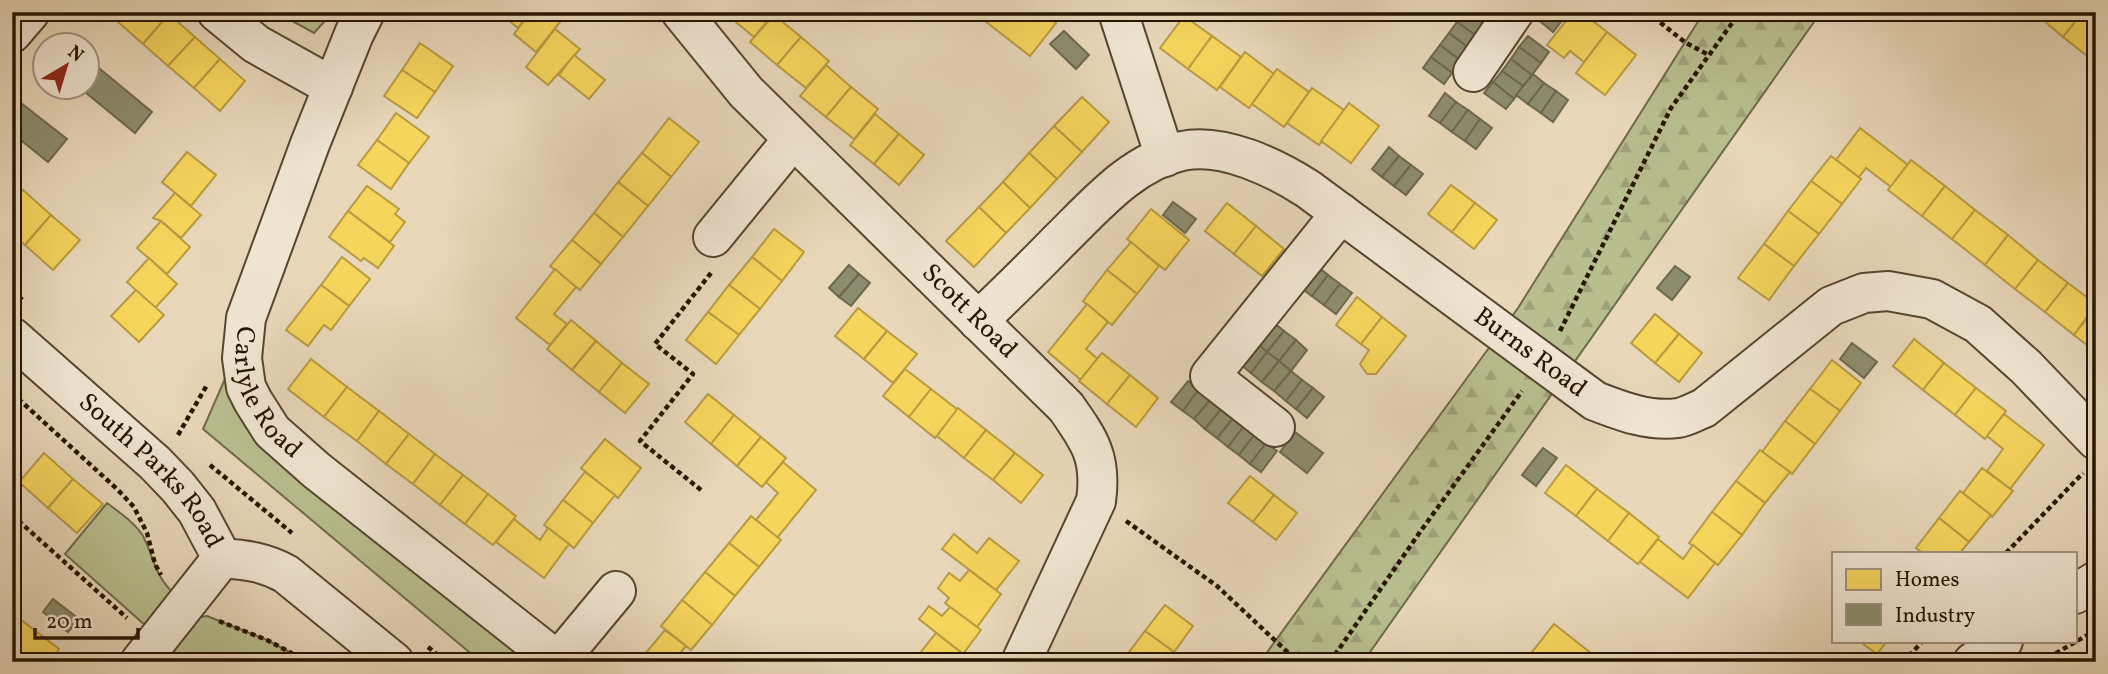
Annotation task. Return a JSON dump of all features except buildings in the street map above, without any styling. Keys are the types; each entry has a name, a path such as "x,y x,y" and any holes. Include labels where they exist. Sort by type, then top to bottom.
{"street":[{"path":"12,33 30,12"},
{"path":"218,12 256,44 333,87"},
{"name":"Carlyle Road","path":"365,12 333,87 246,318 242,358 247,387 272,431 289,446 558,661"},
{"name":"Scott Road","path":"681,12 746,92 1066,407 1094,452 1099,478 1096,500 1021,662"},
{"path":"1118,12 1165,157"},
{"path":"1473,72 1514,12"},
{"path":"713,237 793,139"},
{"name":"Burns Road","path":"978,321 1107,194 1150,163 1184,150 1205,150 1276,169 1341,212 1595,401 1623,412 1651,418 1679,418 1704,408 1831,306 1864,293 1888,291 1932,299 1978,324 2026,367 2091,454"},
{"path":"1275,427 1210,376 1341,212"},
{"name":"South Parks Road","path":"23,323 178,487 197,511 222,558 251,560 271,565 410,653"},
{"path":"147,652 222,558"},
{"path":"2076,593 2096,581"},
{"path":"558,661 615,591"},
{"path":"1973,662 2002,642"}],"path":[{"path":"1647,12 1686,43 1709,55"},
{"path":"1330,662 1420,532 1544,362 1671,108 1740,12"},
{"path":"701,491 640,441 693,374 654,344 716,267 713,237"},
{"path":"12,291 23,323"},
{"path":"167,428 177,437 212,378"},
{"path":"12,393 134,507 147,533 155,564 168,584 186,602 207,616 267,640 308,662"},
{"path":"2007,552 2091,454"},
{"path":"208,463 301,541"},
{"path":"1096,500 1217,586 1298,662"},
{"path":"12,515 147,652"},
{"path":"2076,641 2096,630"},
{"path":"1903,662 1922,642"},
{"path":"2040,662 2075,642"},
{"path":"410,653 446,662"}],"green space":[{"path":"276,12 333,12 314,33"},
{"path":"1704,12 1821,12 1363,662 1260,662 1518,308"},
{"path":"228,372 531,662 481,662 203,429"},
{"path":"107,503 140,531 158,572 174,594 146,626 65,554"},
{"path":"207,616 267,640 308,662 170,662 182,632 192,621"}]}
